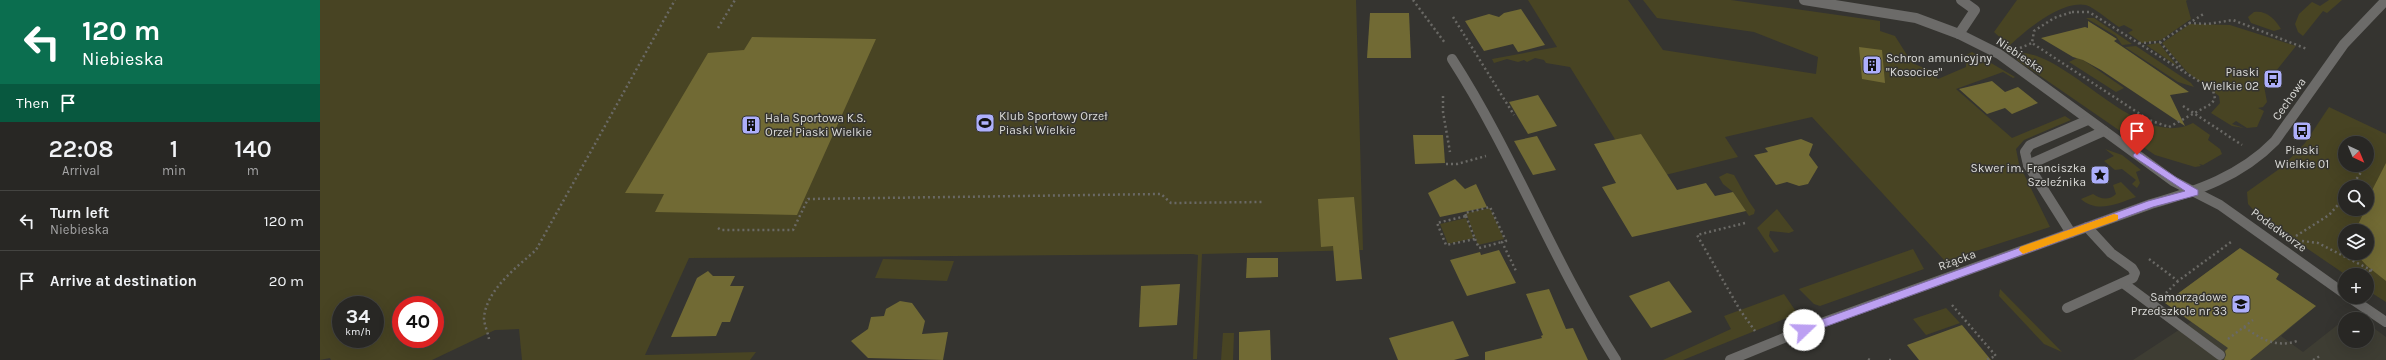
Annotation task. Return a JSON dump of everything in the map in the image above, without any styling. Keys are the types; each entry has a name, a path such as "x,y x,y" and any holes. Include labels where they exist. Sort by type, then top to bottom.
{"street":[{"name":"Niebieska","path":"1804,0 1916,18 1959,34 1999,54 2173,181 2195,192"},
{"path":"1959,34 1975,10 1961,0"},
{"name":"Cechowa","path":"2195,192 2231,174 2262,153 2292,119 2346,39 2365,18 2386,0"},
{"path":"1452,59 1479,101 1504,152 1556,250 1586,313 1616,360"},
{"path":"2071,233 2028,165 2025,152 2030,145 2088,120"},
{"path":"2028,165 2104,131"},
{"name":"Rżącka","path":"1730,360 1816,325 2087,227 2151,204 2195,192"},
{"name":"Podedworze","path":"2195,192 2220,205 2338,289"},
{"path":"2067,308 2134,278 2135,273 2132,268 2111,253 2087,227"},
{"path":"2123,283 2220,355"},
{"path":"2359,304 2386,322"}],"path":[{"path":"489,339 484,318 492,296 502,281 536,250 675,0"},
{"path":"718,28 735,0"},
{"path":"1413,0 1454,56 1452,59"},
{"path":"2072,11 2088,12 2213,90 2215,98 2211,104 2169,127 2150,120 2032,43 2034,31 2053,18 2072,11"},
{"path":"2139,44 2160,42 2204,13"},
{"path":"1452,17 1475,56 1486,69 1507,101 1514,115"},
{"path":"2188,23 2207,24 2233,20 2308,49"},
{"path":"2160,42 2185,73"},
{"path":"2014,50 2032,43"},
{"path":"1443,96 1443,112 1450,152"},
{"path":"2183,106 2242,145"},
{"path":"1446,164 1457,164 1504,152"},
{"path":"718,228 721,230 793,230 808,199 1160,194 1171,203 1262,202"},
{"path":"1490,207 1506,241 1479,248 1466,216 1465,213 1490,207"},
{"path":"2292,238 2326,218 2338,208"},
{"path":"1466,216 1437,223 1446,245 1475,239"},
{"path":"1745,223 1697,236 1740,310 1766,346"},
{"path":"2296,241 2310,240 2318,243 2367,268"},
{"path":"1502,242 1516,272"},
{"path":"2148,258 2178,281 2231,242"},
{"path":"1952,305 1996,356 1985,360"},
{"path":"2244,328 2265,342 2292,344 2297,341"},
{"path":"2313,360 2320,356"},
{"path":"1889,360 1894,360"}],"shaded area":[{"name":"Klub Sportowy Orzeł Piaski Wielkie","path":"320,0 1356,0 1363,250 1202,254 1197,359 1193,359 1198,255 1193,254 689,258 645,355 756,352 750,360 522,360 519,329 495,330 432,360 331,360 330,358 320,360"},
{"path":"1528,0 1628,0 1663,50 1816,74 1818,57 1754,32 1657,18 1643,0 1731,0 1880,21 1880,31 1895,36 1912,63 1927,69 1938,79 1966,67 1966,55 1972,52 2015,77 2013,78 2003,72 1956,89 2012,138 2065,116 2071,120 2024,140 2016,149 2019,164 2050,227 1945,261 1812,117 1725,137 1738,157 1641,181 1570,67 1546,63 1544,60 1535,58 1527,62 1524,60 1518,62 1507,59 1494,63 1492,59 1557,47"},
{"path":"2017,0 2187,0 2191,19 2161,40 2142,43 2128,33 2133,30 2124,25 2119,27 2086,5 2076,5 2066,7 2044,18 2009,46 1994,32"},
{"path":"2329,0 2342,0 2327,13 2323,11 2303,36 2298,32 2295,24 2299,14 2312,2 2320,6"},
{"path":"2254,12 2262,12 2270,16 2281,29 2274,31 2251,23 2248,17"},
{"path":"2086,18 2094,18 2132,44 2122,45 2116,36"},
{"path":"2190,24 2230,25 2296,46 2264,86 2267,102 2263,107 2258,108 2264,111 2257,127 2247,128 2236,121 2232,124 2244,128 2232,126 2211,113 2220,103 2219,96 2187,72 2162,43"},
{"path":"2159,43 2177,66 2146,45"},
{"path":"2136,46 2191,83 2194,87 2178,82 2125,47"},
{"path":"2025,53 2045,60 2066,72 2109,102 2152,125 2173,128 2193,123 2210,135 2208,140 2220,149 2222,154 2203,165 2199,164 2201,166 2195,167 2155,155 2017,60 2020,55"},
{"path":"2079,57 2124,88 2116,92 2069,62"},
{"path":"2329,107 2386,134 2386,302 2374,294 2374,268 2338,268 2338,270 2258,215 2248,204 2247,192 2282,167 2305,143"},
{"path":"2105,149 2122,155 2141,170 2136,172 2140,183 2137,188 2132,184 2136,180 2122,169 2115,170 2104,161 2114,156"},
{"path":"1727,173 1734,175 1755,210 1754,214 1749,216 1733,192 1723,184 1719,177"},
{"path":"2121,182 2136,197 2101,207 2094,206 2081,199 2093,194 2102,198 2110,198 2116,194 2113,185"},
{"path":"1490,208 1504,239 1478,245 1466,213"},
{"path":"1777,209 1794,231 1789,233 1770,231 1769,236 1779,251 1774,253 1757,228"},
{"path":"1466,218 1474,238 1448,244 1440,224"},
{"name":"Samorządowe Przedszkole nr 33","path":"2240,248 2279,274 2271,281 2287,293 2292,290 2316,306 2281,336 2303,352 2338,324 2338,348 2374,348 2374,328 2386,337 2386,360 2133,360 2191,322 2165,303"},
{"path":"1913,249 1924,269 1820,306 1814,304 1799,289"},
{"path":"883,259 954,261 947,281 875,278"},
{"path":"2000,289 2062,352 2044,344 1999,296"},
{"path":"1784,294 1797,313 1794,315 1683,360 1663,360 1731,329 1724,316"},
{"path":"1946,308 1960,323 1926,335 1913,319"},
{"path":"1223,333 1234,333 1233,360 1221,360"}],"building":[{"path":"1521,9 1545,45 1518,52 1513,44 1484,51 1465,21 1489,14 1499,17 1504,13"},
{"path":"1370,13 1409,13 1411,58 1367,58"},
{"path":"2088,21 2117,39 2114,41 2189,92 2170,95 2185,126 2101,70 2083,60 2073,57 2041,38 2085,27 2088,28"},
{"name":"Hala Sportowa K.S. Orzeł Piaski Wielkie","path":"752,37 876,39 797,215 655,212 664,194 625,193 708,53 744,50"},
{"name":"Schron amunicyjny \"Kosocice\"","path":"1859,47 1882,50 1885,83 1862,79"},
{"path":"1992,81 2005,92 2018,87 2038,103 2012,114 2005,108 1987,114 1959,89"},
{"path":"1538,95 1557,126 1528,134 1509,102"},
{"path":"1641,134 1677,190 1706,183 1715,196 1733,192 1746,211 1632,237 1602,187 1616,183 1594,144"},
{"path":"1413,135 1443,135 1445,163 1415,164"},
{"path":"1537,136 1556,170 1533,175 1514,141"},
{"path":"1801,139 1813,144 1809,155 1818,167 1808,184 1799,186 1787,182 1776,185 1754,155 1768,152 1765,148"},
{"path":"2386,163 2386,281 2374,272 2374,268 2370,268 2361,260 2374,260 2374,224 2358,224 2362,216 2374,216 2374,186"},
{"path":"1455,179 1465,189 1476,184 1487,207 1440,217 1428,193"},
{"path":"1354,197 1362,279 1336,281 1333,246 1321,247 1318,199"},
{"name":"Samorządowe Przedszkole nr 33","path":"2240,248 2279,274 2276,279 2316,306 2250,360 2224,360 2226,355 2225,351 2228,348 2165,303"},
{"path":"1499,250 1516,283 1467,296 1450,260 1480,252 1481,255"},
{"path":"1247,258 1278,258 1278,277 1246,278"},
{"path":"708,271 713,276 735,276 730,286 744,286 730,322 722,322 716,336 671,337 697,278"},
{"path":"1669,281 1692,312 1651,328 1629,296"},
{"path":"1180,284 1177,325 1139,327 1141,286"},
{"path":"1549,289 1566,329 1573,328 1588,360 1485,360 1485,352 1542,338 1541,336 1543,335 1526,294"},
{"path":"900,301 912,303 925,321 922,334 948,332 943,360 868,358 851,341 868,329 871,317 884,316 886,309"},
{"path":"1453,321 1469,356 1454,360 1398,360 1389,338"},
{"path":"1962,325 1991,360 1919,360 1907,345"},
{"path":"1270,330 1271,360 1239,360 1239,332"}],"slow traffic":[{"path":"2023,250 2114,217"}],"place":[{"name":"Schron amunicyjny \"Kosocice\"","path":"1872,65"},
{"name":"Piaski Wielkie 02","path":"2273,79"},
{"name":"Klub Sportowy Orzeł Piaski Wielkie","path":"985,123"},
{"name":"Hala Sportowa K.S. Orzeł Piaski Wielkie","path":"751,125"},
{"name":"Piaski Wielkie 01","path":"2302,131"},
{"name":"Skwer im. Franciszka Szeleźnika","path":"2100,175"},
{"name":"Samorządowe Przedszkole nr 33","path":"2241,304"}],"route":[{"path":"1804,330 2151,204 2195,192 2173,181 2137,155"}]}
